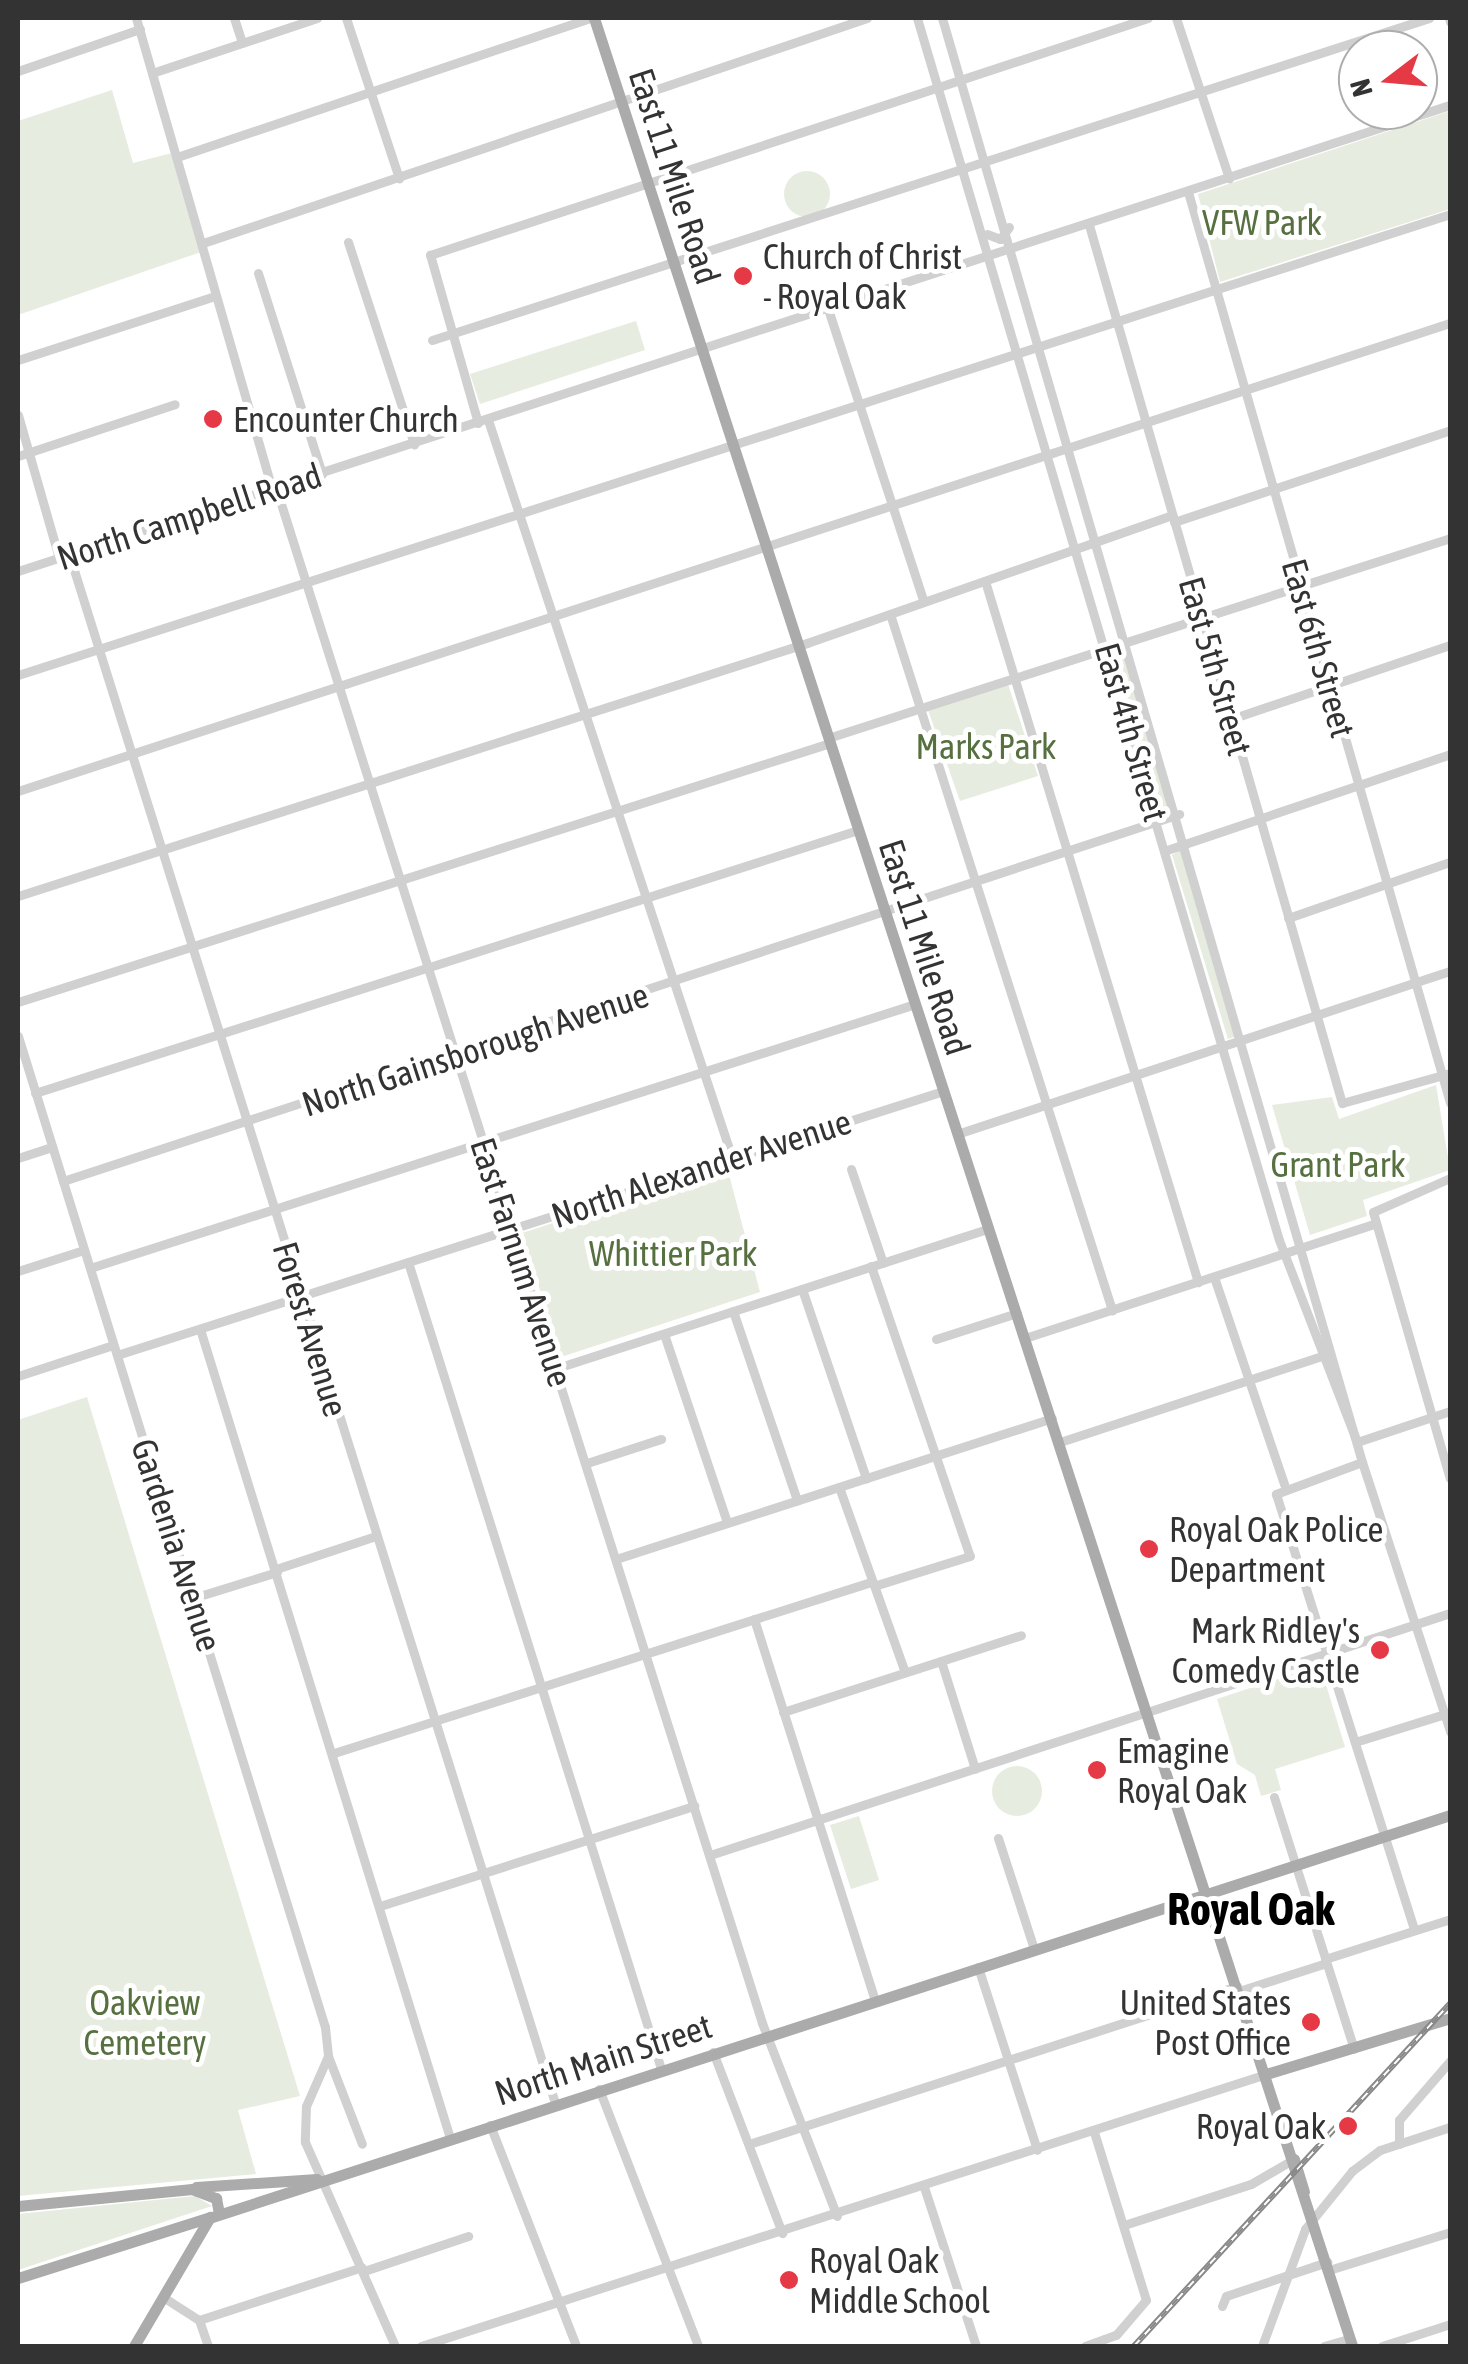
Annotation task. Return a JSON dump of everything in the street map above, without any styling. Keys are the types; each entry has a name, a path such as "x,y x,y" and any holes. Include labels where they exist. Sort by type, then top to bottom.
{"main road":[{"name":"East 11 Mile Road","path":"592,18 1294,2159 1350,2343"},
{"name":"North Main Street","path":"206,2219 1450,1815"},
{"path":"1266,2074 1450,2018"},
{"path":"18,2206 320,2179"},
{"path":"192,2189 213,2195 223,2212"},
{"path":"18,2278 206,2219"},
{"path":"134,2346 206,2219"}],"street":[{"name":"East Farnum Avenue","path":"136,18 215,296 398,881 557,1368 710,1856 769,2034 837,2216"},
{"path":"234,18 242,43"},
{"path":"152,73 317,18"},
{"path":"346,18 399,178"},
{"path":"177,157 592,18"},
{"path":"203,244 867,18"},
{"name":"East 4th Street","path":"917,18 1000,273 1284,1254 1356,1442"},
{"name":"East 4th Street","path":"942,18 1023,271 1334,1352 1356,1442 1448,1713 1450,1732"},
{"path":"732,1158 518,515 449,334 428,258 1148,18"},
{"path":"1176,18 1229,178"},
{"path":"432,340 1429,18"},
{"path":"18,71 140,29"},
{"name":"North Campbell Road","path":"18,571 1450,105"},
{"name":"East 6th Street","path":"1188,192 1386,884 1446,1074 1450,1103"},
{"path":"18,675 859,403 1118,325 1450,214"},
{"name":"East 5th Street","path":"1089,224 1344,1107 1446,1074"},
{"path":"987,234 1000,239 1009,228"},
{"path":"348,242 414,444"},
{"path":"1000,273 1012,263 1023,271"},
{"path":"258,272 322,474"},
{"path":"18,360 215,296"},
{"path":"828,309 924,602"},
{"path":"18,791 767,551 1450,322"},
{"path":"23,454 175,404"},
{"name":"Forest Avenue","path":"18,415 23,454 99,649 555,2104"},
{"path":"18,896 798,646 1100,541 1274,490 1450,430"},
{"path":"18,1002 618,811 920,708 1203,621 1450,538"},
{"path":"985,581 1198,1282"},
{"path":"890,614 1112,1310"},
{"path":"1231,719 1450,645"},
{"path":"1167,850 1450,754"},
{"name":"North Gainsborough Avenue","path":"62,1180 675,985 1179,814"},
{"path":"36,1093 858,830"},
{"path":"1288,918 1450,862"},
{"path":"957,1134 1450,971"},
{"path":"90,1268 915,1004"},
{"name":"Gardenia Avenue","path":"18,1036 20,1053 36,1093 194,1598 328,2056 362,2144"},
{"name":"North Alexander Avenue","path":"18,1376 200,1328 943,1091"},
{"path":"18,1158 52,1147"},
{"path":"851,1169 883,1263"},
{"path":"1450,1178 1375,1207 1376,1224 1450,1478"},
{"path":"1025,1338 1376,1224"},
{"path":"557,1368 988,1229"},
{"path":"18,1271 84,1250"},
{"path":"408,1262 661,2069"},
{"path":"334,1753 754,1619 970,1556 871,1266"},
{"path":"1214,1276 1284,1484 1278,1501 1414,1930"},
{"path":"802,1289 866,1478"},
{"path":"733,1311 797,1500"},
{"path":"936,1339 1017,1313"},
{"path":"200,1328 450,2138"},
{"path":"664,1334 727,1522"},
{"path":"1060,1442 1334,1352"},
{"path":"1356,1442 1450,1411"},
{"path":"616,1559 1052,1418"},
{"path":"586,1464 661,1439"},
{"path":"1284,1484 1362,1462"},
{"path":"838,1487 906,1672"},
{"path":"194,1598 376,1536"},
{"path":"710,1856 1450,1613"},
{"path":"754,1619 875,2000"},
{"path":"783,1712 1021,1635"},
{"path":"941,1661 976,1769"},
{"path":"1355,1742 1448,1713"},
{"path":"1274,1796 1354,2048"},
{"path":"380,1906 694,1806"},
{"path":"998,1838 1034,1949"},
{"path":"748,2144 1450,1919"},
{"path":"978,1966 1037,2150"},
{"path":"713,2052 782,2233"},
{"path":"328,2056 302,2123 320,2179 395,2346"},
{"path":"1399,2144 1398,2123 1450,2061"},
{"path":"421,2346 837,2216 1266,2074"},
{"path":"599,2089 698,2346"},
{"path":"490,2124 576,2346"},
{"path":"1262,2346 1286,2275 1314,2222 1361,2162 1399,2144 1450,2128"},
{"path":"1085,2346 1118,2333 1146,2296 1094,2132"},
{"path":"1124,2225 1250,2184 1294,2159"},
{"path":"924,2187 976,2346"},
{"path":"1222,2306 1226,2296 1286,2275 1450,2232"},
{"path":"199,2320 468,2236"},
{"path":"163,2297 199,2320 208,2346"},
{"path":"1382,2346 1450,2324"},
{"path":"1324,2346 1350,2343"}],"green space":[{"path":"112,90 133,163 172,153 201,252 18,315 18,121"},
{"name":"VFW Park","path":"1450,111 1450,209 1220,282 1198,194 1392,130 1438,130 1438,115"},
{"path":"807,171 823,178 830,194 823,210 807,217 791,210 784,194 791,178"},
{"path":"636,321 645,350 480,404 470,374"},
{"path":"1124,649 1172,812 1163,815 1114,654"},
{"name":"Marks Park","path":"1008,684 1038,776 960,801 928,710"},
{"path":"1183,848 1237,1036 1228,1039 1172,855"},
{"name":"Grant Park","path":"1436,1085 1450,1170 1363,1200 1367,1216 1310,1235 1272,1105 1332,1097 1339,1119"},
{"name":"Whittier Park","path":"727,1167 760,1292 561,1357 522,1233"},
{"name":"Oakview Cemetery","path":"87,1397 300,2096 238,2110 256,2174 18,2196 18,1420"},
{"path":"1320,1665 1345,1747 1275,1769 1281,1790 1261,1796 1255,1775 1237,1764 1217,1699"},
{"path":"1007,1767 1027,1767 1041,1781 1041,1801 1027,1815 1007,1815 993,1801 993,1781"},
{"path":"859,1816 879,1880 851,1889 830,1825"},
{"path":"195,2196 212,2206 18,2270 18,2214"}],"railway":[{"path":"1134,2346 1450,2004"}],"place":[{"name":"Church of Christ - Royal Oak","path":"743,276"},
{"name":"Encounter Church","path":"213,419"},
{"name":"Royal Oak Police Department","path":"1149,1549"},
{"name":"Mark Ridley's Comedy Castle","path":"1380,1650"},
{"name":"Emagine Royal Oak","path":"1097,1770"},
{"name":"United States Post Office","path":"1311,2022"},
{"name":"Royal Oak","path":"1348,2126"},
{"name":"Royal Oak Middle School","path":"789,2280"}],"district":[{"name":"Royal Oak","path":"1251,1910"}]}
